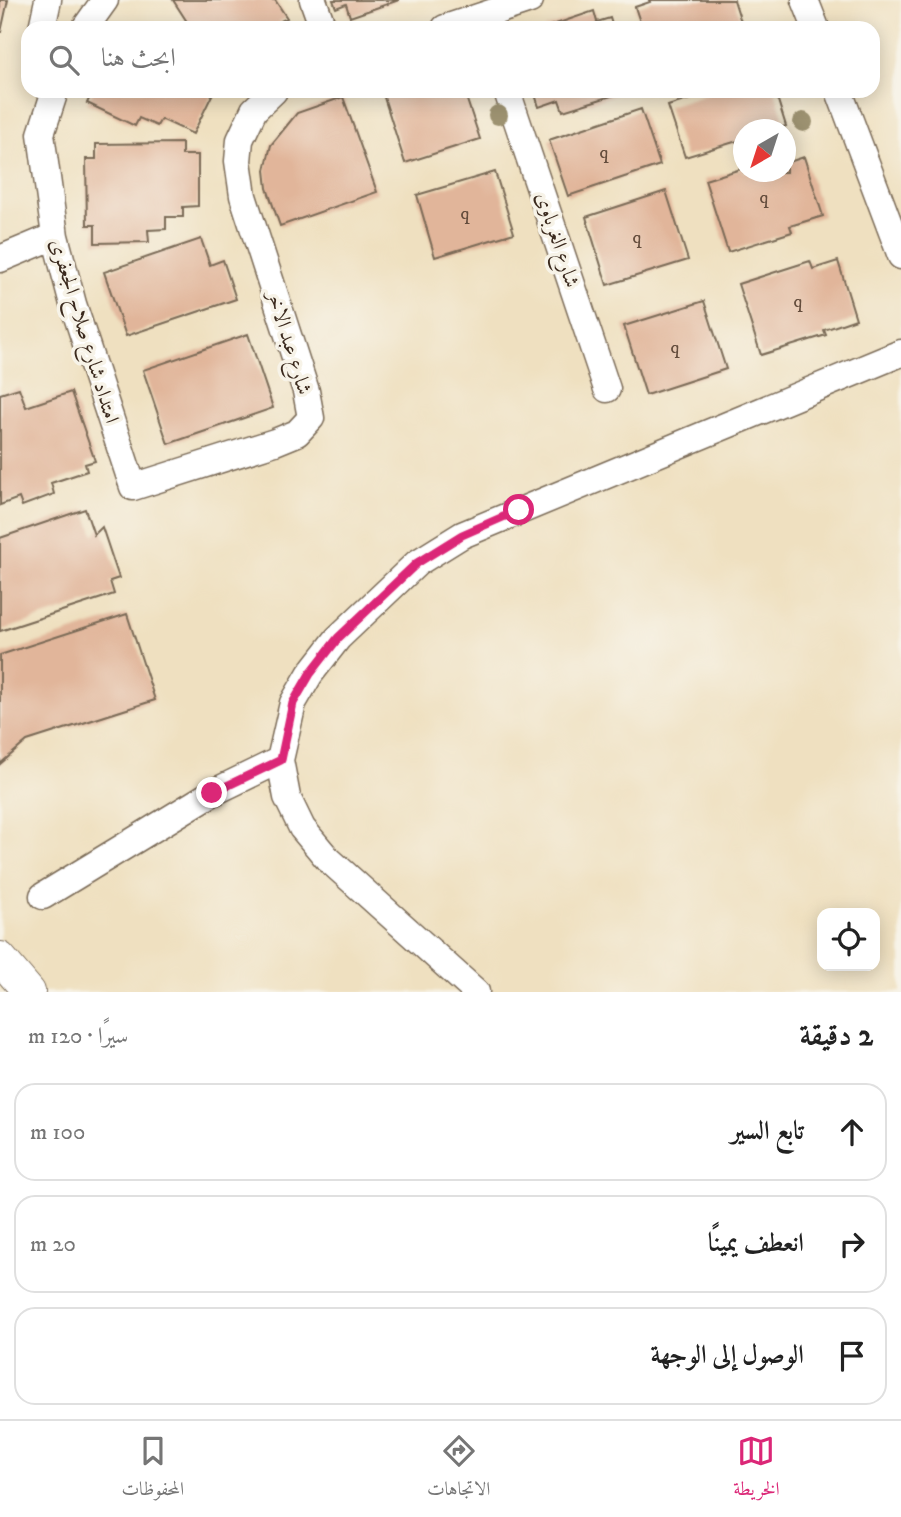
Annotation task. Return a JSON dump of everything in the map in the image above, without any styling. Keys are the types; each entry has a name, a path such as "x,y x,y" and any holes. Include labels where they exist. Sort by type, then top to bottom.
{"main road":[{"path":"0,958 29,992"}],"street":[{"path":"44,21 48,0"},
{"path":"90,21 105,0"},
{"path":"313,0 320,21"},
{"path":"486,21 530,0"},
{"path":"805,0 813,21"},
{"path":"38,98 41,134"},
{"name":"امتداد شارع صلاح الجعفرى","path":"53,98 41,134 55,236 73,304 133,487"},
{"name":"شارع عبد الاخر","path":"133,487 275,442 297,433 312,418 306,391 243,196 238,161 240,140 254,110 267,98"},
{"name":"شارع الغرباوى","path":"509,98 607,389"},
{"path":"842,98 901,256"},
{"path":"0,259 55,236"},
{"path":"475,992 327,858 302,828 287,797 281,760 293,703 310,674 338,638 417,563 473,530 901,353"},
{"path":"43,896 212,793 281,760"}],"building":[{"path":"0,0 8,0 1,32 0,32"},
{"path":"173,0 275,0 287,18 281,21 186,21"},
{"path":"333,0 399,0 350,17 346,4 336,8"},
{"path":"649,0 734,0 741,21 640,21 635,7 650,2"},
{"path":"594,11 597,21 565,21"},
{"path":"90,98 211,98 193,134 161,119 157,126 139,118 135,126 87,103"},
{"path":"343,98 377,192 280,226 267,188 265,170 271,145 297,113"},
{"path":"384,98 466,98 480,139 405,163"},
{"path":"536,98 605,98 563,111 559,100 539,107"},
{"path":"694,98 777,98 784,119 733,119 733,142 685,157 668,106"},
{"path":"641,109 660,165 568,196 549,140"},
{"path":"182,143 182,155 198,155 198,206 183,207 183,217 166,217 166,229 148,230 149,242 95,243 95,225 87,225 86,159 96,159 96,144"},
{"path":"804,157 823,216 790,226 792,232 728,252 705,180 733,171 733,182 796,182 796,160"},
{"path":"495,172 514,233 435,257 417,195"},
{"path":"666,191 688,260 607,285 586,217"},
{"path":"201,239 210,265 223,260 236,299 126,336 104,272"},
{"path":"810,261 813,269 838,261 856,319 824,330 826,335 761,355 738,284"},
{"path":"704,301 726,369 646,395 624,326"},
{"path":"248,334 273,408 168,444 143,370"},
{"path":"19,388 26,407 71,392 95,461 85,464 87,471 51,483 54,494 22,506 19,498 0,505 0,394"},
{"path":"85,509 94,535 102,527 119,578 110,581 114,594 0,631 0,538"},
{"path":"127,614 155,700 27,741 0,764 0,655"}],"route":[{"path":"212,793 281,760 293,703 310,674 338,638 417,563 462,535 519,510"}]}
